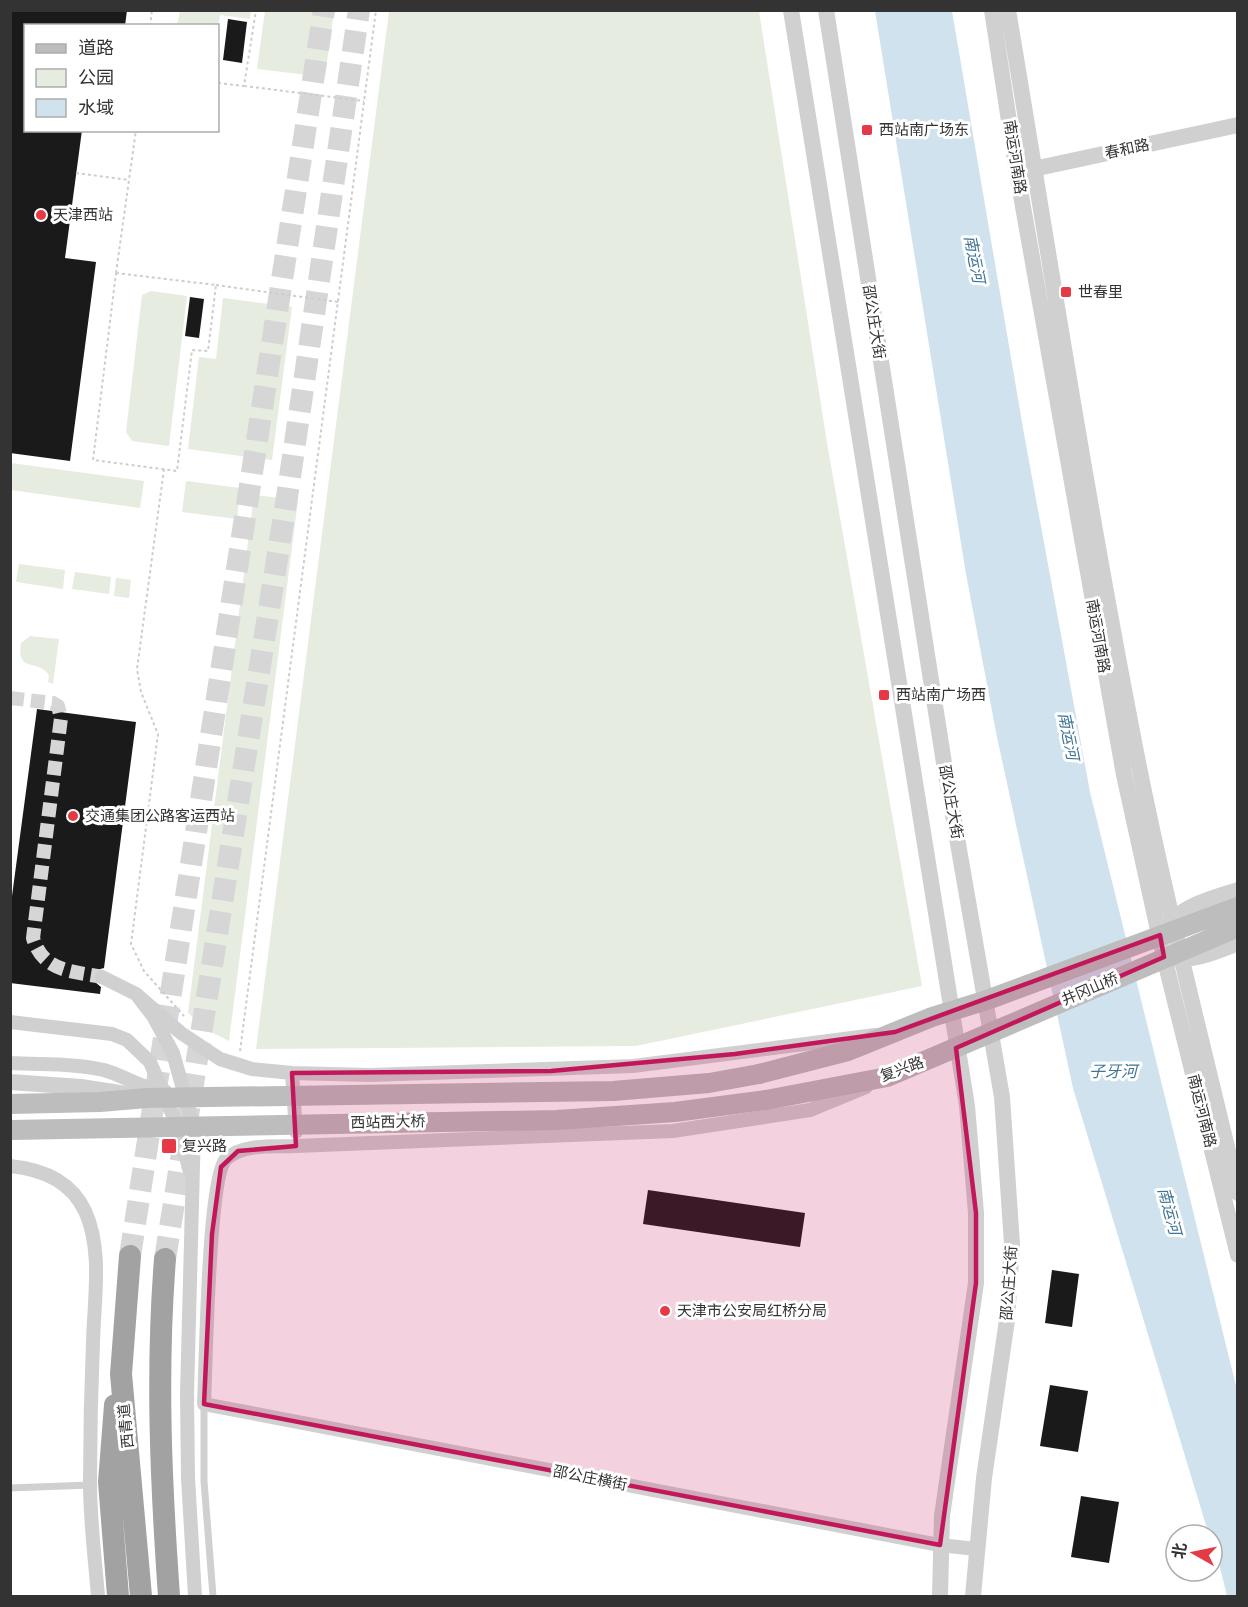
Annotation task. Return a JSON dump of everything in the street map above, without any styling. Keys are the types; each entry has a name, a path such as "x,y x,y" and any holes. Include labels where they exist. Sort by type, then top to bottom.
{"highway":[{"name":"西青道","path":"130,1256 121,1374 141,1596"},
{"name":"西青道","path":"165,1259 158,1398 161,1495 169,1596"},
{"path":"118,1596 109,1461 121,1374"}],"main road":[{"path":"1163,931 1238,907"},
{"path":"1169,958 1238,927"},
{"name":"井冈山桥","path":"987,1000 1163,931"},
{"name":"井冈山桥","path":"1030,1015 1169,958"},
{"path":"895,1032 987,1000"},
{"name":"复兴路","path":"766,1100 887,1077 1030,1015"},
{"name":"西站西大桥","path":"10,1104 100,1102 154,1094 613,1091 709,1083 759,1074 848,1051 895,1032"},
{"name":"西站西大桥","path":"10,1131 557,1120 675,1112 766,1100"}],"street":[{"path":"791,10 966,1106 976,1213 976,1283 954,1424 940,1545 940,1596"},
{"name":"邵公庄大街","path":"826,10 941,740 1002,1097 1012,1244 1007,1320 976,1549 973,1596"},
{"name":"南运河南路","path":"992,10 1017,173 1124,775 1163,931 1238,1255"},
{"name":"南运河南路","path":"1008,10 1134,737 1163,931"},
{"name":"春和路","path":"1017,173 1238,125"},
{"path":"1163,931 1208,901 1238,890"},
{"path":"1169,958 1238,943"},
{"name":"南运河南路","path":"1169,958 1238,1193"},
{"path":"102,977 136,994 181,1033 220,1059 252,1069 292,1073 370,1075 633,1066 895,1032"},
{"path":"136,994 153,1016 173,1053 194,1128 187,1394 189,1490 195,1596"},
{"path":"10,1022 99,1032 127,1040 150,1062 154,1094"},
{"path":"10,1063 107,1071 154,1094 180,1132 188,1159 193,1213"},
{"path":"292,1073 296,1146"},
{"path":"204,1404 212,1234 221,1167 224,1161 238,1151 296,1146 673,1131 810,1110 887,1077"},
{"path":"10,1082 154,1094 185,1092"},
{"path":"10,1167 32,1169 52,1177 70,1190 84,1209 91,1230 95,1267 90,1485 98,1596"},
{"name":"邵公庄横街","path":"204,1404 940,1545 976,1549"}],"lane":[{"path":"204,1404 204,1481 213,1596"},
{"path":"10,1488 90,1485"}],"path":[{"path":"244,86 256,10"},
{"path":"240,1051 376,10"},
{"path":"219,82 365,102"},
{"path":"136,132 93,460 177,471 192,350 208,351 216,285"},
{"path":"76,173 129,180"},
{"path":"116,273 338,302"},
{"path":"164,469 137,669 141,692 158,734 130,944 144,971 191,1023"},
{"path":"234,1049 250,1054"}],"highlighted area":[{"path":"1160,935 1164,957 956,1048 976,1213 976,1283 940,1545 204,1404 212,1234 221,1167 238,1151 296,1146 292,1073 551,1071 735,1054 895,1032"}],"green space":[{"path":"180,10 251,11 250,19 220,15 218,24 177,24"},
{"path":"265,11 334,11 325,77 257,69"},
{"path":"389,11 759,11 827,443 922,986 636,1046 256,1049"},
{"path":"151,291 187,296 169,446 132,441 126,432 142,295"},
{"path":"223,298 292,307 272,460 188,449 199,357 216,359"},
{"path":"11,463 144,481 140,508 11,490"},
{"path":"186,481 240,488 237,519 182,512"},
{"path":"254,495 298,500 229,1041 211,1032 188,1013"},
{"path":"19,564 65,570 63,589 16,582"},
{"path":"75,572 111,577 109,594 72,589"},
{"path":"116,578 131,580 129,598 114,596"},
{"path":"30,636 59,639 53,684 48,682 49,675 44,670 22,659 21,643"}],"water":[{"name":"子牙河","path":"875,11 952,11 1024,434 1090,792 1237,1390 1237,1596 1227,1596 1224,1583 1224,1523 1205,1523 1073,1088 997,737 966,574"}],"building":[{"name":"天津西站","path":"10,10 127,10 125,24 24,24 24,132 82,132 65,258 96,262 70,461 10,453"},
{"path":"228,19 247,22 242,63 223,60"},
{"path":"190,297 204,299 199,338 185,336"},
{"name":"交通集团公路客运西站","path":"37,709 136,722 104,968 97,970 93,977 101,987 100,994 10,983 10,911"},
{"path":"648,1190 805,1213 800,1247 643,1224"},
{"path":"1052,1270 1079,1274 1072,1327 1045,1323"},
{"path":"1050,1385 1088,1391 1078,1452 1040,1446"},
{"path":"1081,1496 1119,1502 1109,1563 1071,1557"}],"tunnel":[{"path":"130,1256 324,10"},
{"path":"165,1259 287,497 359,10"},
{"path":"10,698 53,703 58,706 61,718 33,938 44,958 51,964 70,971 102,977"}],"place":[{"name":"西站南广场东","path":"867,130"},
{"name":"天津西站","path":"41,215"},
{"name":"世春里","path":"1066,292"},
{"name":"西站南广场西","path":"884,695"},
{"name":"交通集团公路客运西站","path":"73,816"},
{"name":"复兴路","path":"169,1146"},
{"name":"天津市公安局红桥分局","path":"665,1311"}],"water label":[{"name":"南运河","path":"975,259"},
{"name":"南运河","path":"1069,736"},
{"name":"南运河","path":"1170,1211"}]}
